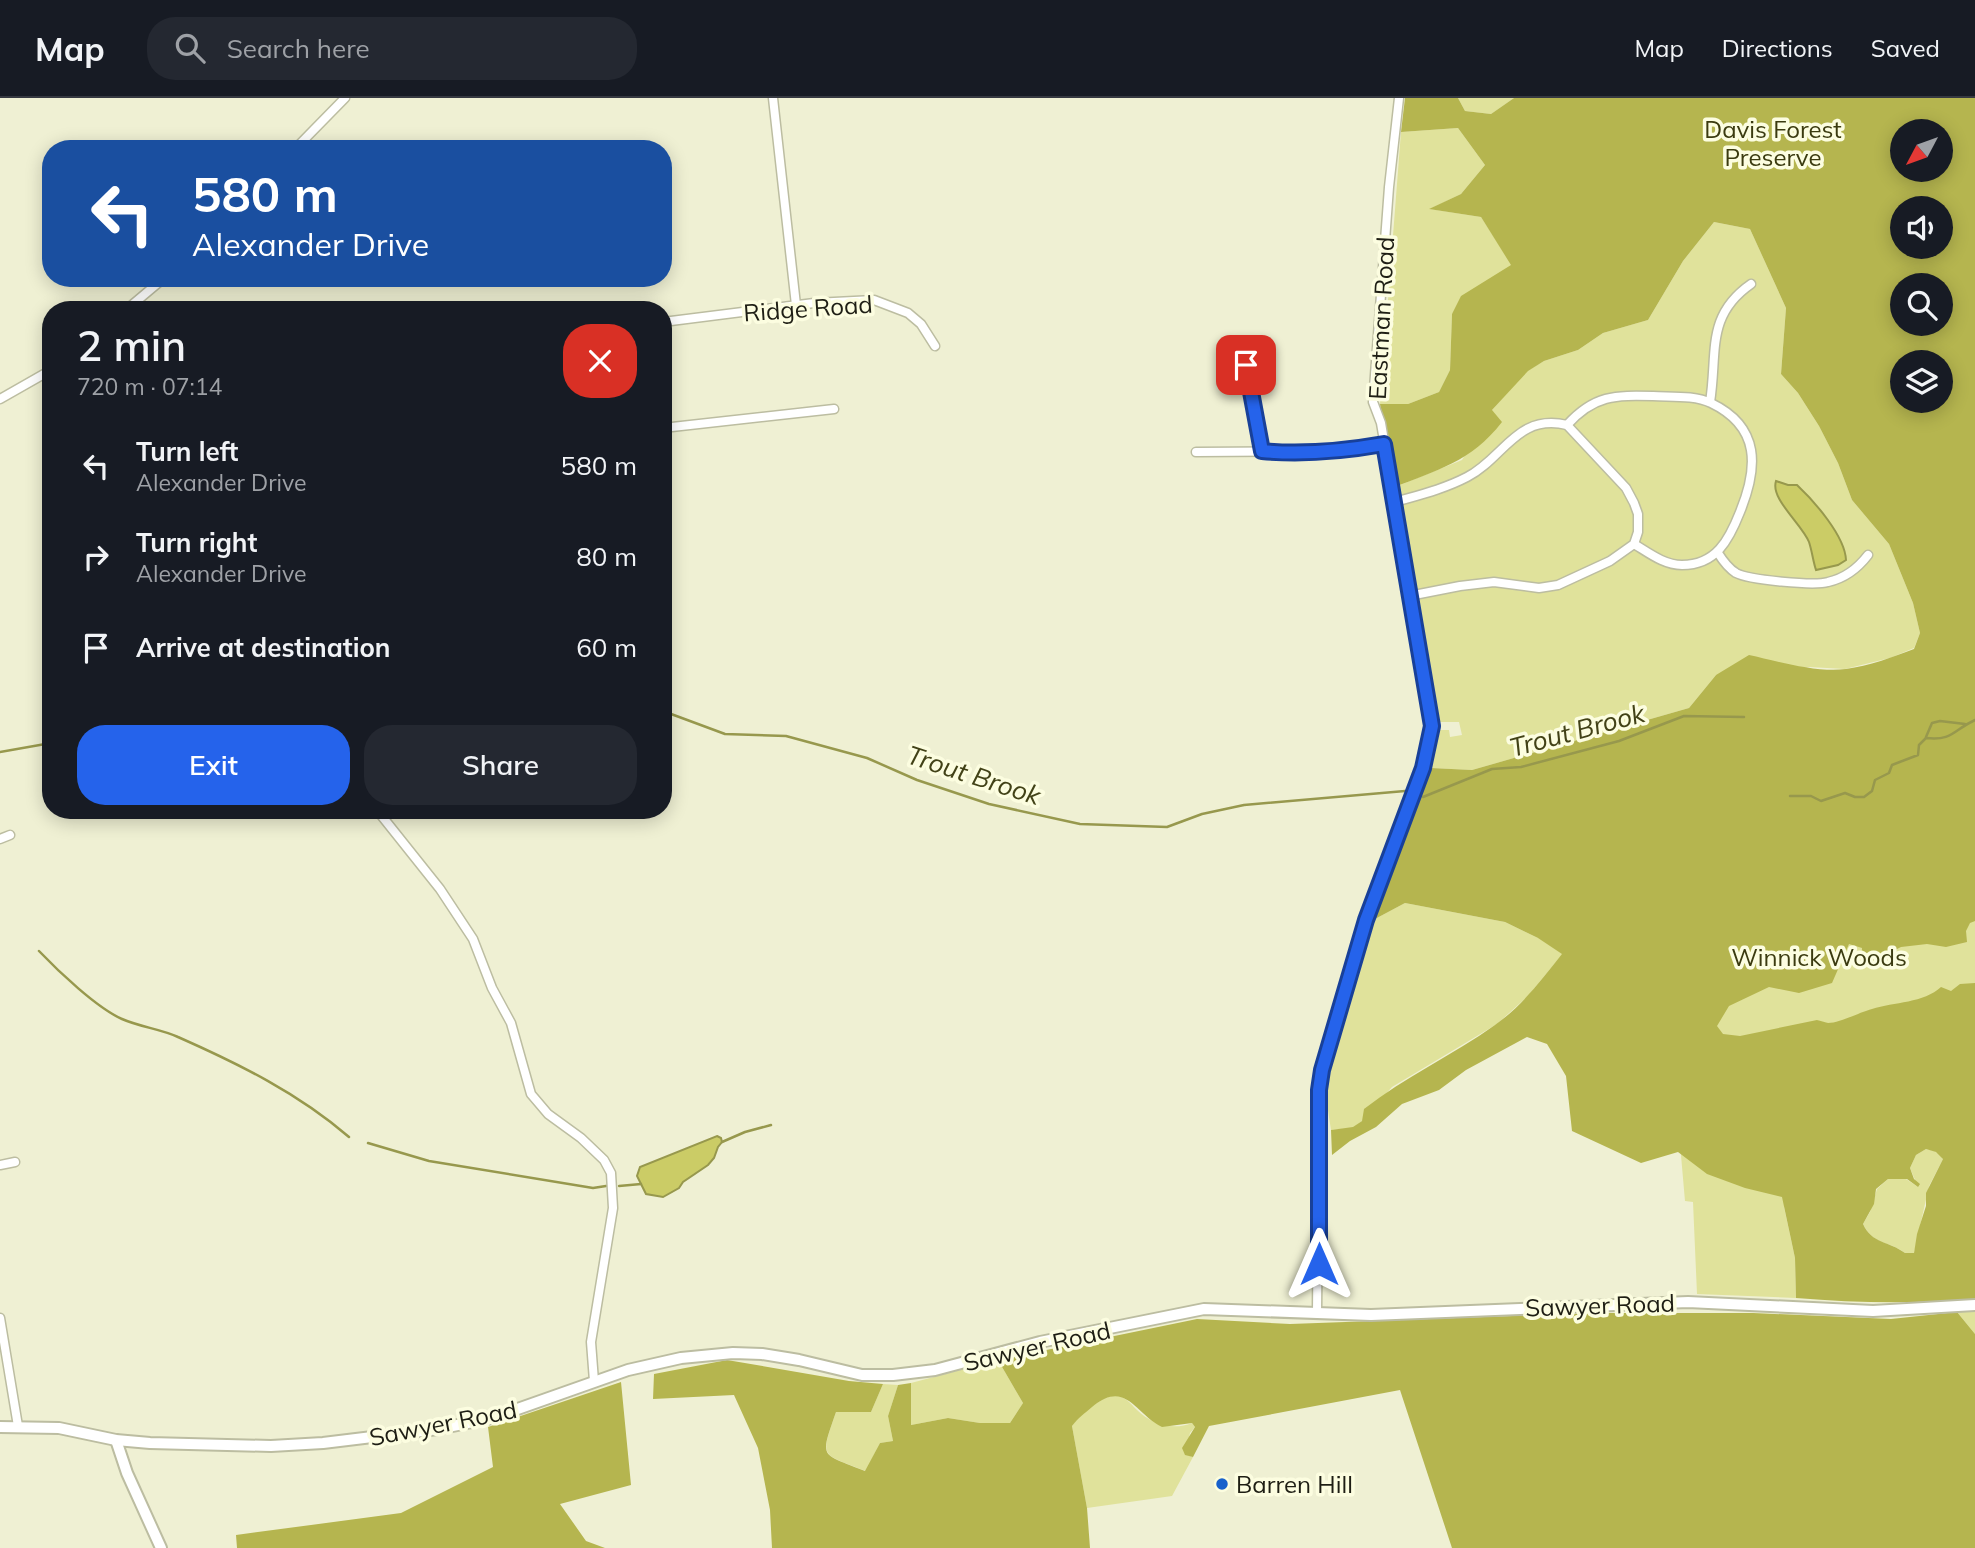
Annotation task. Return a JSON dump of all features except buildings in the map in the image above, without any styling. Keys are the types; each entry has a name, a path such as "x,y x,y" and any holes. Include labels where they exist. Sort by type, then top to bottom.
{"street":[{"path":"304,140 345,98"},
{"path":"773,98 796,306"},
{"name":"Eastman Road","path":"1317,1313 1319,1090 1322,1070 1366,920 1423,768 1432,726 1381,423 1373,402 1388,187 1399,98"},
{"path":"1710,402 1717,332 1722,313 1728,303 1751,284"},
{"path":"137,301 153,287"},
{"name":"Ridge Road","path":"672,321 864,300 884,302 900,309 921,324 935,346"},
{"path":"1246,365 1262,451"},
{"path":"0,399 42,377"},
{"path":"1567,425 1578,413 1597,400 1619,395 1693,398 1710,402 1739,425 1751,450 1752,478 1733,531 1718,553 1702,563 1681,566 1663,561 1634,544"},
{"path":"672,427 834,410"},
{"path":"1395,502 1467,477 1482,467 1510,439 1535,424 1558,423 1567,425 1626,488 1639,514 1634,544 1610,561 1558,585 1539,588 1494,582 1409,596"},
{"path":"1196,452 1343,451 1384,444"},
{"path":"1718,553 1724,563 1739,575 1816,584 1849,573 1868,555"},
{"path":"384,819 440,889 473,939 492,988 511,1023 531,1094 548,1114 581,1138 604,1160 611,1173 613,1208 592,1342 594,1381"},
{"path":"0,839 10,835"},
{"path":"0,1166 15,1162"},
{"name":"Sawyer Road","path":"0,1427 59,1428 114,1439 200,1445 271,1446 375,1438 492,1418 594,1381 681,1358 733,1353 799,1360 862,1375 893,1375 935,1370 1040,1342 1194,1310 1391,1314 1688,1302 1873,1311 1975,1305"},
{"path":"0,1318 19,1426"},
{"path":"114,1439 161,1548"}],"green space":[{"name":"Davis Forest Preserve","path":"1405,98 1458,98 1465,111 1491,114 1514,98 1975,98 1975,921 1970,923 1966,931 1967,942 1946,947 1927,944 1901,947 1861,967 1862,948 1849,944 1832,983 1799,993 1769,987 1729,1006 1717,1026 1723,1034 1740,1036 1817,1020 1833,1023 1872,1009 1926,996 1941,987 1951,991 1960,984 1975,983 1975,1299 1886,1302 1796,1298 1795,1258 1782,1197 1745,1188 1707,1174 1678,1152 1641,1163 1572,1131 1566,1076 1547,1044 1527,1037 1466,1070 1439,1090 1402,1104 1376,1127 1350,1141 1332,1155 1331,1130 1353,1127 1362,1121 1364,1109 1380,1097 1505,1018 1523,1001 1562,954 1538,938 1505,922 1405,903 1375,919 1431,768 1472,770 1689,708 1716,675 1749,655 1810,668 1846,669 1914,649 1920,633 1913,603 1889,544 1852,500 1838,463 1819,426 1798,393 1781,374 1786,308 1750,229 1714,222 1683,261 1648,320 1603,333 1578,350 1544,361 1528,371 1492,410 1502,422 1478,447 1438,470 1392,488 1380,404 1408,404 1439,392 1450,370 1452,314 1461,296 1511,265 1481,217 1429,209 1461,194 1485,165 1458,128 1401,132","holes":["1926,1149 1936,1152 1943,1159 1926,1193 1926,1206 1914,1253 1905,1253 1876,1239 1863,1224 1874,1204 1876,1189 1888,1179 1907,1179 1918,1187 1920,1184 1914,1179 1910,1168 1916,1155"]},
{"path":"1458,98 1514,98 1491,114 1465,111"},
{"name":"Winnick Woods","path":"1975,98 1975,1143 1788,1156 1784,1207 1795,1258 1796,1298 1697,1294 1693,1202 1685,1201 1667,995 1560,957 1528,996 1497,1024 1392,1087 1353,1128 1331,1130 1327,1104 1329,1074 1375,919 1405,903 1505,922 1538,938 1959,695 1730,162 1890,120 1890,182 1953,182 1953,119 1895,119"},
{"path":"1458,128 1485,165 1461,194 1430,209 1481,217 1512,265 1452,314 1450,370 1439,392 1408,404 1380,404 1401,132"},
{"path":"1714,222 1750,229 1786,308 1781,374 1798,393 1819,426 1838,463 1852,500 1889,544 1913,603 1920,633 1914,648 1890,658 1845,669 1809,667 1716,675 1689,708 1472,770 1431,768 1440,730 1449,730 1450,737 1462,735 1459,722 1440,722 1437,718 1395,487 1462,460 1492,410 1527,371 1544,361 1578,350 1603,333 1648,320 1683,261"},
{"path":"1926,1149 1936,1152 1943,1159 1929,1186 1914,1253 1905,1253 1872,1236 1863,1224 1877,1189 1888,1179 1906,1179 1918,1187 1910,1168 1916,1155"},
{"path":"1975,1310 1975,1334 1957,1312"},
{"path":"1957,1312 1975,1334 1975,1548 1452,1548 1400,1390 1209,1426 1193,1457 1185,1455 1182,1448 1195,1427 1192,1423 1162,1427 1122,1397 1104,1399 1072,1426 1087,1508 1090,1548 772,1548 770,1510 758,1448 734,1395 653,1399 654,1374 727,1360 849,1381 883,1384 871,1412 836,1412 827,1439 827,1452 831,1457 865,1471 880,1443 893,1441 888,1416 898,1385 911,1383 911,1425 948,1418 980,1423 1010,1423 1023,1403 998,1360 1197,1319 1290,1324 1599,1313 1753,1313 1891,1319"},
{"path":"998,1360 1023,1403 1010,1423 980,1423 948,1418 911,1425 911,1383"},
{"path":"621,1382 631,1485 560,1504 586,1541 605,1548 237,1548 236,1535 401,1513 493,1467 488,1427"},
{"path":"883,1384 898,1385 888,1416 893,1441 880,1443 866,1471 832,1457 826,1447 836,1412 871,1412"},
{"path":"1114,1395 1163,1425 1192,1423 1195,1427 1190,1433 1185,1454 1193,1457 1172,1496 1087,1508 1072,1426 1091,1407"}],"shaded area":[{"path":"1776,481 1797,485 1812,500 1835,530 1846,560 1838,565 1816,570 1809,542 1778,496"},
{"path":"717,1136 722,1142 708,1165 663,1197 646,1194 637,1176 640,1167"}],"waterway":[{"name":"Trout Brook","path":"672,714 725,734 786,736 867,758 917,780 989,804 1080,824 1167,827 1202,814 1244,805 1405,791"},
{"name":"Trout Brook","path":"1423,797 1492,769 1521,767 1619,741 1684,716 1744,717"},
{"path":"1790,796 1811,796 1821,801 1845,793 1864,797 1872,791 1875,780 1889,773 1892,765 1918,755 1919,745 1926,738 1948,736 1975,720"},
{"path":"1926,737 1932,723 1940,721 1965,724"},
{"name":"Trout Brook","path":"0,752 42,745"},
{"path":"39,951 78,988 112,1014 129,1022 171,1034 245,1069 289,1093 349,1137"},
{"path":"722,1142 771,1125"},
{"path":"368,1143 429,1161 593,1188 606,1186"},
{"path":"619,1186 641,1184"}],"place":[{"name":"Barren Hill","path":"1222,1484"}],"route":[{"path":"1246,365 1262,451 1343,451 1384,444 1432,726 1423,768 1366,920 1326,1050 1319,1090 1319,1264"}]}
